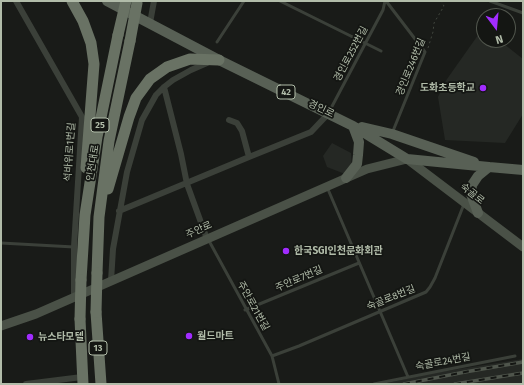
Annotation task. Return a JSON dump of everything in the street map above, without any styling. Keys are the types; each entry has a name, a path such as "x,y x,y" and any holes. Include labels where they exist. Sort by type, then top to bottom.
{"highway":[{"path":"72,1 83,21 91,43 94,64 86,169 85,215"},
{"name":"인천대로","path":"83,380 80,319 85,215 97,137 126,1"},
{"name":"인천대로","path":"101,384 96,312 99,216 109,141 138,2"},
{"path":"99,216 136,98 150,79 167,67 190,60 219,60"}],"main road":[{"name":"경인로","path":"108,1 219,60 329,113 407,159 523,170"},
{"path":"353,126 392,134 489,167"},
{"path":"346,178 357,164 359,142 353,126"},
{"name":"주안로","path":"1,326 36,314 367,169 407,159"},
{"name":"숙골로","path":"407,159 523,247"},
{"path":"478,213 471,194 472,185 478,176 489,167"}],"street":[{"name":"석바위로1번길","path":"16,1 82,117 74,247 74,297"},
{"path":"150,23 154,1"},
{"path":"111,281 113,249 127,172 142,120 156,95 164,87 173,80 200,65 219,60"},
{"path":"164,87 187,184 208,239"},
{"path":"120,211 311,132 329,113"},
{"path":"229,120 237,123 242,131 249,157"},
{"path":"26,384 83,380"}],"lane":[{"path":"217,42 244,1"},
{"path":"280,1 382,51"},
{"name":"경인로252번길","path":"329,113 383,10 386,1"},
{"name":"경인로252번길","path":"386,1 426,52"},
{"path":"490,1 523,13"},
{"path":"499,4 502,1"},
{"name":"경인로246번길","path":"392,134 426,52"},
{"path":"327,187 408,377"},
{"name":"숙골로8번길","path":"272,356 421,295 430,287 465,203"},
{"name":"주안로21번길","path":"208,239 272,356 279,384"},
{"path":"1,243 74,247"},
{"name":"주안로7번길","path":"246,310 359,262"},
{"name":"숙골로24번길","path":"374,384 515,356"}],"path":[{"name":"경인로246번길","path":"426,52 433,32 434,23 444,6 440,1"}],"shaded area":[{"name":"도화초등학교","path":"476,38 476,48 509,48 523,59 523,114 505,143 445,140 438,97 447,79"},
{"path":"332,143 351,153 352,167 345,174 327,167 323,156"},
{"path":"523,359 523,384 383,384 433,373"}],"railway":[{"path":"404,384 523,362"},
{"path":"455,384 523,373"}],"place":[{"name":"도화초등학교","path":"483,88"},
{"name":"한국SGI인천문화회관","path":"286,251"},
{"name":"월드마트","path":"189,336"},
{"name":"뉴스타모텔","path":"30,337"}]}
